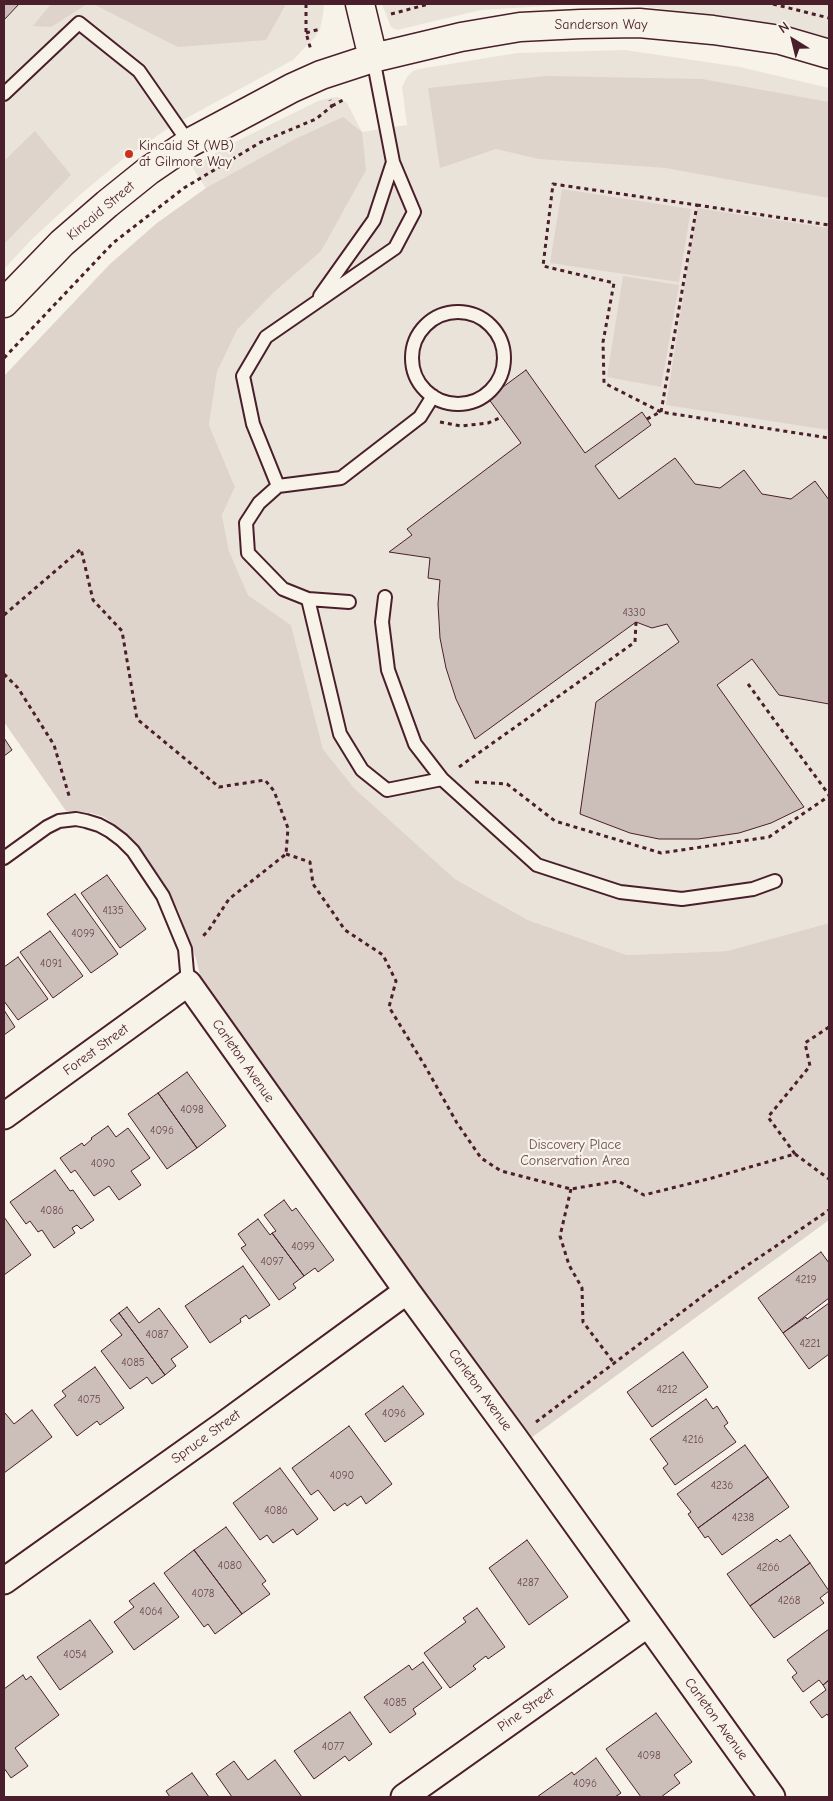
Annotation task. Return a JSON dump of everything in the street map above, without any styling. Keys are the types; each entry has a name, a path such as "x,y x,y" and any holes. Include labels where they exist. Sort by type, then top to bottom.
{"street":[{"path":"360,4 373,58"},
{"name":"Sanderson Way","path":"373,58 461,37 520,27 590,24 639,24 713,30 780,40 829,54"},
{"name":"Kincaid Street","path":"4,303 62,243 107,204 189,143 292,88 321,75 373,58"},
{"name":"Forest Street","path":"4,1116 188,983"},
{"name":"Carleton Avenue","path":"188,983 406,1291 514,1437 772,1797"},
{"name":"Spruce Street","path":"4,1581 222,1426 406,1291"},
{"name":"Pine Street","path":"404,1797 648,1624"}],"lane":[{"path":"4,94 79,23 139,71 189,143"},
{"path":"278,486 253,424 243,376 266,337 395,248 414,212 393,162 373,58"},
{"path":"315,302 374,220 393,162"},
{"path":"462,312 477,316 490,324 499,336 504,350 504,365 499,379 490,392 477,400 462,404 447,402 433,396 422,386 415,373 412,358 415,343 422,330 433,319 447,313 462,312"},
{"path":"349,602 308,598 283,589 248,553 246,523 259,502 278,486 341,478 420,417 433,396"},
{"path":"385,597 382,622 388,670 415,744 442,779 537,865 620,892 682,900 753,889 775,881"},
{"path":"308,598 340,734 362,770 387,790 442,779"},
{"path":"4,858 47,827 59,821 76,819 99,825 122,840 133,851 163,896 184,949 188,983"}],"path":[{"path":"306,4 306,33 310,45"},
{"path":"386,15 430,4"},
{"path":"772,4 793,5 829,18"},
{"path":"306,33 320,29"},
{"path":"329,98 332,106"},
{"path":"4,358 113,243 184,188 261,142 316,119 343,100"},
{"path":"829,225 553,184 543,266 614,283 603,342 604,383 661,412 829,438"},
{"path":"661,412 697,204"},
{"path":"647,419 661,412"},
{"path":"420,417 460,426 488,423 502,417"},
{"path":"4,615 81,549 93,600 122,631 137,719 219,787 265,780 274,791 288,828 286,854 229,899 208,932 184,949"},
{"path":"442,779 635,642 636,622"},
{"path":"4,674 18,688 54,745 76,819"},
{"path":"442,779 507,784 555,821 661,852 769,837 829,795 748,684"},
{"path":"286,854 310,862 314,884 345,930 383,954 396,981 389,1006 457,1123 481,1158 501,1171 570,1190 618,1181 644,1195 795,1154"},
{"path":"829,1027 805,1043 810,1066 768,1117 795,1154 829,1179"},
{"path":"570,1190 560,1236 569,1265 582,1288 583,1322 614,1363"},
{"path":"514,1437 711,1290 829,1210"}],"shaded area":[{"path":"4,4 324,4 320,29 293,60 170,127 123,159 82,193 31,240 4,269"},
{"path":"382,4 576,4 481,10 397,30 391,27"},
{"path":"625,4 829,4 829,40 716,16"},
{"path":"625,50 740,67 829,88 829,923 727,951 627,955 528,920 455,879 354,788 323,749 291,625 248,595 229,551 222,515 235,487 209,425 217,372 237,330 273,292 192,167 235,142 318,101 329,98 338,97 347,103 362,132 407,125 402,87 407,77 413,71 419,69 517,53"}],"green space":[{"path":"51,4 87,4 51,27 33,26"},
{"path":"93,4 286,4 266,40 178,47"},
{"path":"547,76 702,79 829,102 829,198 666,168 539,159 496,149 440,168 428,88"},
{"name":"Discovery Place Conservation Area","path":"343,117 362,132 366,170 321,251 274,292 237,330 217,372 209,425 235,487 222,515 229,551 248,595 291,625 323,749 354,788 455,879 528,920 627,955 727,951 829,923 829,1220 531,1438 203,988 196,959 179,912 167,888 145,854 129,836 104,817 91,813 66,811 4,722 4,376 110,264 157,223 206,188 295,139"},
{"path":"35,131 71,175 4,244 4,161"},
{"path":"562,189 691,209 679,282 550,263"},
{"path":"697,208 829,228 829,430 666,405"},
{"path":"623,276 679,285 661,387 607,377"}],"building":[{"path":"4,4 19,4 4,20"},
{"path":"526,370 585,453 642,412 651,425 595,466 619,499 675,458 695,484 720,488 744,470 762,494 791,499 815,481 829,500 829,704 779,695 752,659 717,685 804,807 771,823 739,833 698,839 659,839 630,833 580,814 596,702 679,642 667,624 652,628 636,622 475,739 456,699 446,668 440,638 438,604 440,580 428,578 430,558 389,552 412,535 407,529 521,443 488,398"},
{"path":"4,738 12,750 4,756"},
{"path":"107,875 146,929 120,948 81,893"},
{"path":"75,894 118,954 91,973 47,914"},
{"path":"50,931 83,976 53,998 20,952"},
{"path":"18,957 48,999 18,1020 4,1001 4,967"},
{"path":"4,1010 15,1027 4,1035"},
{"path":"187,1072 226,1126 197,1148 158,1093"},
{"path":"158,1093 197,1148 167,1169 128,1114"},
{"path":"108,1126 116,1137 128,1128 150,1158 131,1171 141,1185 119,1200 109,1186 94,1196 75,1170 71,1173 60,1158 82,1143 84,1146 91,1138"},
{"path":"55,1170 70,1191 73,1190 94,1220 81,1229 77,1225 72,1228 75,1233 54,1248 42,1230 38,1232 30,1221 26,1224 10,1202"},
{"path":"284,1200 292,1211 296,1208 334,1260 318,1272 315,1268 304,1276 272,1233 276,1231 264,1215"},
{"path":"4,1217 31,1255 4,1275"},
{"path":"258,1219 270,1235 272,1233 304,1276 293,1284 296,1288 279,1300 241,1248 246,1245 238,1234"},
{"path":"821,1252 829,1263 829,1298 783,1333 758,1298"},
{"path":"243,1266 270,1305 249,1319 246,1315 240,1319 241,1322 210,1343 185,1306"},
{"path":"829,1303 829,1354 809,1369 783,1333"},
{"path":"127,1307 139,1323 159,1308 188,1347 171,1359 176,1366 165,1375 119,1313"},
{"path":"119,1313 165,1375 152,1384 147,1377 130,1389 101,1351 122,1335 110,1320"},
{"path":"683,1352 708,1387 652,1427 627,1392"},
{"path":"95,1367 124,1408 100,1425 97,1421 77,1436 54,1405 66,1396 62,1391"},
{"path":"403,1386 424,1414 385,1442 365,1414"},
{"path":"706,1399 713,1409 717,1406 728,1423 724,1426 736,1442 675,1485 663,1468 668,1464 650,1439"},
{"path":"32,1410 52,1437 4,1473 4,1414 14,1424"},
{"path":"349,1426 392,1484 366,1504 361,1496 347,1506 345,1503 334,1511 318,1490 311,1495 292,1468"},
{"path":"745,1445 768,1477 698,1528 688,1514 691,1512 677,1494"},
{"path":"280,1468 318,1519 297,1535 293,1529 273,1543 267,1535 260,1540 233,1503"},
{"path":"768,1477 789,1507 722,1555 708,1536 705,1538 698,1528"},
{"path":"226,1527 266,1581 262,1584 270,1594 242,1614 194,1550"},
{"path":"790,1535 810,1563 750,1606 727,1574 777,1539 780,1542"},
{"path":"527,1540 568,1597 529,1625 489,1568"},
{"path":"194,1550 242,1614 215,1634 208,1624 204,1627 164,1573"},
{"path":"810,1563 829,1591 820,1598 824,1603 774,1638 750,1606"},
{"path":"154,1583 179,1617 134,1650 114,1622 134,1607 129,1601"},
{"path":"477,1608 505,1647 488,1659 486,1656 473,1666 476,1669 450,1688 424,1653 466,1622 463,1618"},
{"path":"90,1620 113,1652 60,1690 37,1657"},
{"path":"829,1629 829,1680 823,1685 819,1680 803,1692 792,1677 797,1673 787,1660"},
{"path":"423,1662 442,1688 413,1709 416,1714 390,1733 364,1697 409,1665 412,1670"},
{"path":"23,1675 26,1680 31,1676 59,1715 15,1748 28,1766 11,1778 4,1768 4,1689"},
{"path":"829,1680 829,1717 827,1714 822,1718 810,1702 826,1690 823,1685"},
{"path":"350,1712 372,1744 349,1761 345,1756 314,1779 294,1751"},
{"path":"656,1713 692,1762 674,1775 680,1783 661,1797 641,1797 606,1749"},
{"path":"596,1758 621,1793 615,1797 537,1797 572,1772 574,1775"},
{"path":"275,1760 302,1797 232,1797 216,1774 234,1761 248,1780"},
{"path":"192,1773 209,1797 170,1797 166,1791"}],"place":[{"name":"Kincaid St (WB) at Gilmore Way","path":"129,154"}]}
